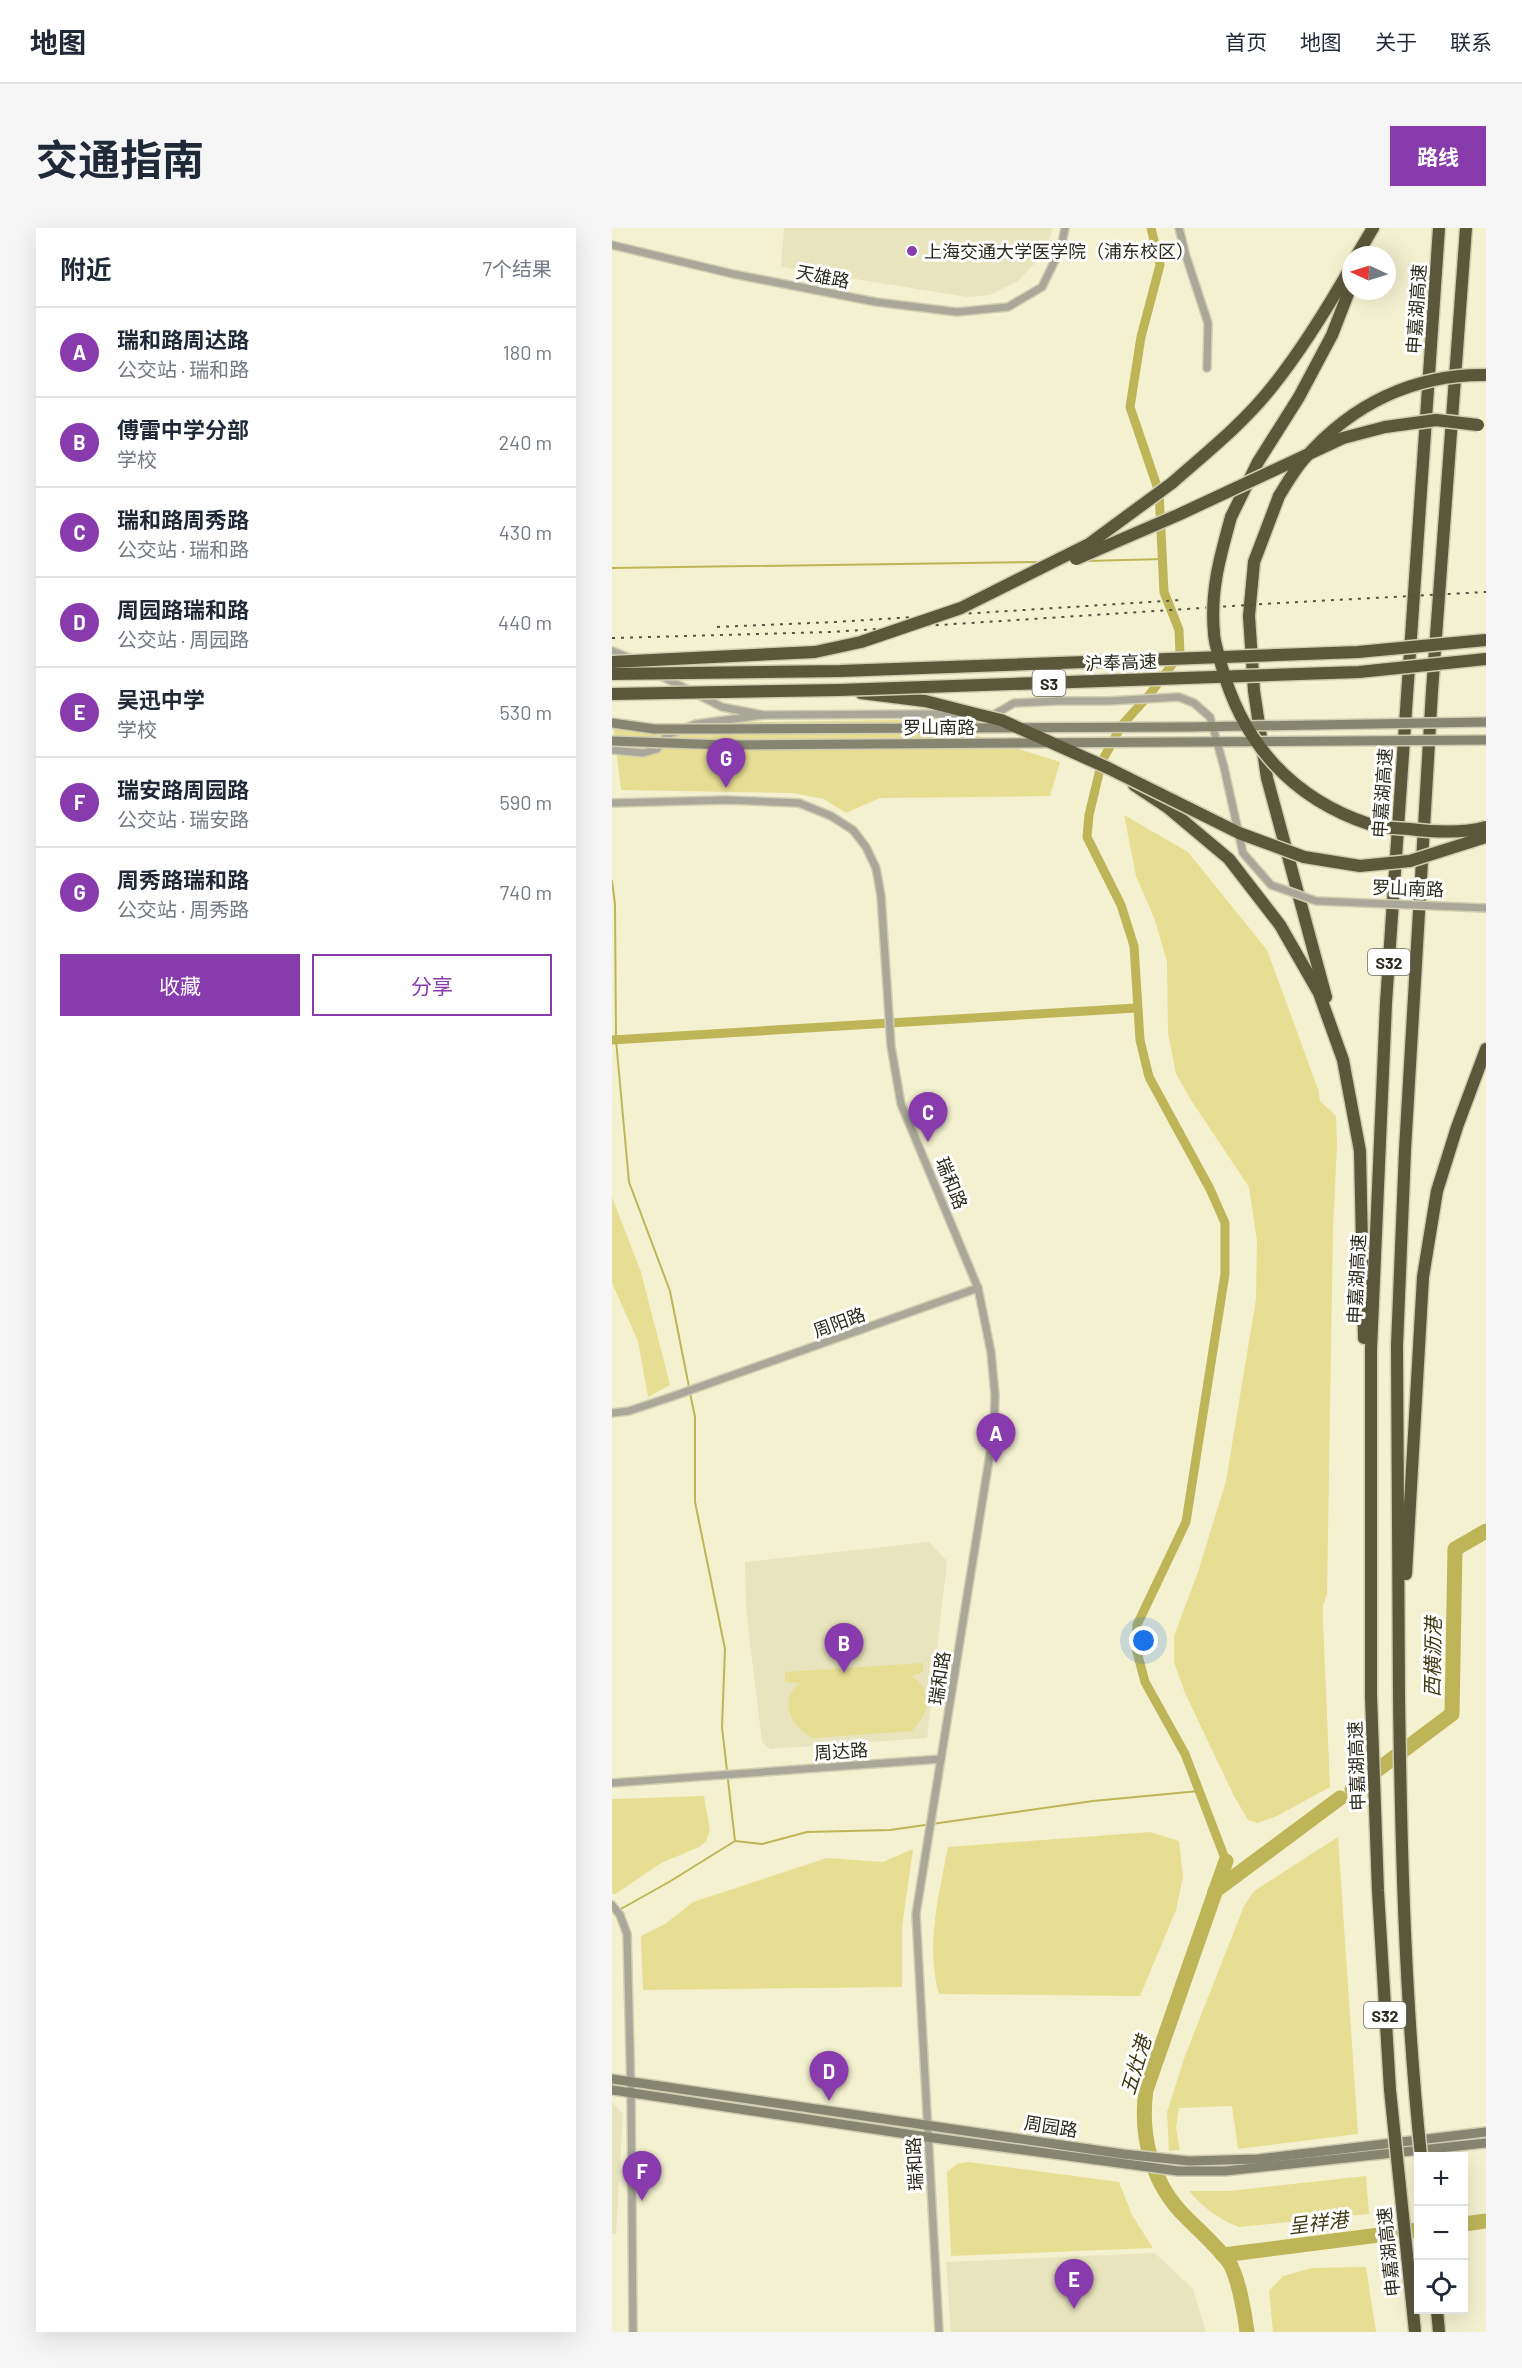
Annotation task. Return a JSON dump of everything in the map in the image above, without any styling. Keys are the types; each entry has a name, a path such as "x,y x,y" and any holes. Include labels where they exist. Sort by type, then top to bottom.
{"highway":[{"path":"1363,246 1373,228"},
{"path":"1366,246 1373,228"},
{"name":"申嘉湖高速","path":"1415,2332 1390,2090 1378,1891 1371,1696 1371,1349 1386,1003 1439,228"},
{"name":"S32","path":"1420,2152 1402,1889 1397,1346 1404,1150 1432,691 1466,228"},
{"path":"961,608 1089,544 1172,483 1272,388 1342,283"},
{"path":"1346,300 1332,335 1299,397 1258,462 1231,517 1214,579 1214,634 1229,693 1251,737 1277,770 1323,805 1370,825 1433,832 1478,830 1486,827"},
{"path":"1371,1696 1360,1151 1343,1060 1269,789 1254,691 1249,616 1254,562 1279,496 1303,459 1334,428 1367,404 1410,385 1466,375 1486,375"},
{"path":"612,662 815,652 861,642 961,608 1146,529 1343,438 1385,427 1436,420 1486,427"},
{"name":"沪奉高速","path":"612,674 840,671 1358,652 1486,640"},
{"name":"沪奉高速","path":"612,694 839,690 1359,672 1486,659"},
{"path":"839,690 925,701 1001,720 1107,768 1239,833 1304,857 1360,866 1410,861 1486,837"},
{"path":"1107,768 1167,807 1229,859 1280,925 1319,993 1343,1060"},
{"path":"1399,1695 1423,1277 1437,1191 1457,1127 1486,1049"},
{"path":"1437,2314 1439,2332"}],"street":[{"name":"天雄路","path":"613,245 733,274 876,302 957,312 1008,307 1042,287 1061,248 1065,228"},
{"path":"1179,228 1208,323 1207,368"},
{"name":"罗山南路","path":"612,651 622,653 722,707 763,715"},
{"name":"罗山南路","path":"612,750 643,753 657,749 667,735 696,724 763,715 936,714 969,721 995,714 1014,703 1179,697 1194,703 1210,717 1243,852 1271,885 1316,901 1486,908"},
{"name":"罗山南路","path":"612,723 654,729 726,729 1486,722"},
{"name":"罗山南路","path":"612,741 725,745 1486,740"},
{"name":"瑞和路","path":"614,803 783,801 799,803 831,816 853,830 876,868 881,896 891,1046 901,1104 978,1288 991,1352 995,1395 994,1429 916,1914 939,2332"},
{"name":"周阳路","path":"612,1413 629,1411 671,1398 978,1288"},
{"name":"周达路","path":"612,1783 941,1759"},
{"path":"612,1905 620,1915 627,1934 632,2092 633,2332"},
{"name":"周园路","path":"612,2079 1174,2160 1211,2161 1258,2158 1486,2132"},
{"name":"周园路","path":"612,2090 1129,2166 1178,2171 1225,2171 1486,2143"}],"shaded area":[{"name":"上海交通大学医学院（浦东校区）","path":"784,228 1052,228 1050,239 1035,263 1018,281 989,295 967,297 781,267"},
{"path":"897,720 948,727 1060,762 1050,796 880,798 846,813 824,799 794,793 621,790 613,724"},
{"path":"1124,815 1188,852 1267,950 1318,1089 1320,1101 1336,1116 1327,1595 1323,1605 1330,1787 1277,1816 1258,1823 1248,1820 1234,1796 1185,1693 1174,1662 1174,1636 1198,1572 1226,1481 1256,1299 1257,1241 1249,1187 1176,1074 1168,1033 1167,962 1155,920 1136,876"},
{"path":"612,1197 641,1272 670,1385 648,1397 638,1341 612,1283"},
{"path":"929,1542 947,1561 927,1738 770,1749 762,1742 746,1608 745,1562"},
{"path":"923,1663 923,1672 912,1676 925,1690 926,1710 912,1731 813,1738 801,1730 789,1711 789,1697 800,1683 785,1682 785,1672"},
{"path":"704,1796 710,1830 706,1841 699,1847 661,1863 614,1895 612,1892 612,1799"},
{"path":"1150,1832 1179,1841 1183,1877 1176,1910 1140,1996 939,1994 935,1976 933,1939 948,1847"},
{"path":"1338,1837 1358,2134 1238,2149 1232,2106 1179,2108 1176,2128 1180,2150 1169,2151 1167,2112 1185,2056 1244,1906 1254,1891"},
{"path":"913,1849 902,1927 902,1987 643,1990 641,1936 665,1924 693,1902 827,1858 883,1862"},
{"path":"612,2102 623,2114 616,2234 612,2234"},
{"path":"968,2162 1119,2182 1132,2215 1153,2248 951,2256 947,2172 957,2164"},
{"path":"1366,2176 1369,2214 1239,2227 1212,2212 1189,2191 1229,2191"},
{"path":"1155,2253 1193,2289 1206,2332 951,2332 946,2262"},
{"path":"1366,2267 1376,2332 1273,2332 1269,2291 1283,2276 1312,2268"}],"waterway":[{"path":"1151,228 1160,265 1141,337 1130,407 1159,492 1164,592 1179,630 1180,654 1150,694 1122,725 1102,761 1089,815 1087,837 1121,905 1134,946 1140,1040 1149,1077 1210,1189 1225,1223 1225,1274 1186,1522 1137,1625 1136,1648 1145,1682 1185,1754 1226,1861"},
{"path":"1086,561 1163,559"},
{"path":"612,568 1041,562"},
{"path":"612,881 615,904 616,1040 629,1182 670,1291 689,1387"},
{"path":"612,1040 1136,1008"},
{"path":"690,1393 695,1417 695,1502 725,1649 722,1727 735,1841"},
{"name":"西横沥港","path":"1352,1789 1452,1714 1455,1549 1486,1531"},
{"path":"619,1910 735,1841 762,1844 807,1832 890,1830 1093,1801 1199,1791"},
{"name":"西横沥港","path":"1215,1891 1340,1798"},
{"name":"五灶港","path":"1226,1861 1146,2090 1145,2122 1150,2154 1161,2184 1180,2211 1217,2248 1232,2267 1241,2295 1247,2332"},
{"name":"呈祥港","path":"1468,2223 1486,2221"},
{"name":"呈祥港","path":"1223,2255 1414,2231"}],"railway":[{"path":"612,638 831,632 1486,592"},
{"path":"717,627 835,622 1181,600"}],"place":[{"name":"上海交通大学医学院（浦东校区）","path":"912,251"},
{"name":"周秀路瑞和路","path":"726,788"},
{"name":"瑞和路周秀路","path":"928,1142"},
{"name":"瑞和路周达路","path":"996,1463"},
{"name":"傅雷中学分部","path":"844,1673"},
{"name":"周园路瑞和路","path":"829,2101"},
{"name":"瑞安路周园路","path":"642,2201"},
{"name":"吴迅中学","path":"1074,2309"}]}
